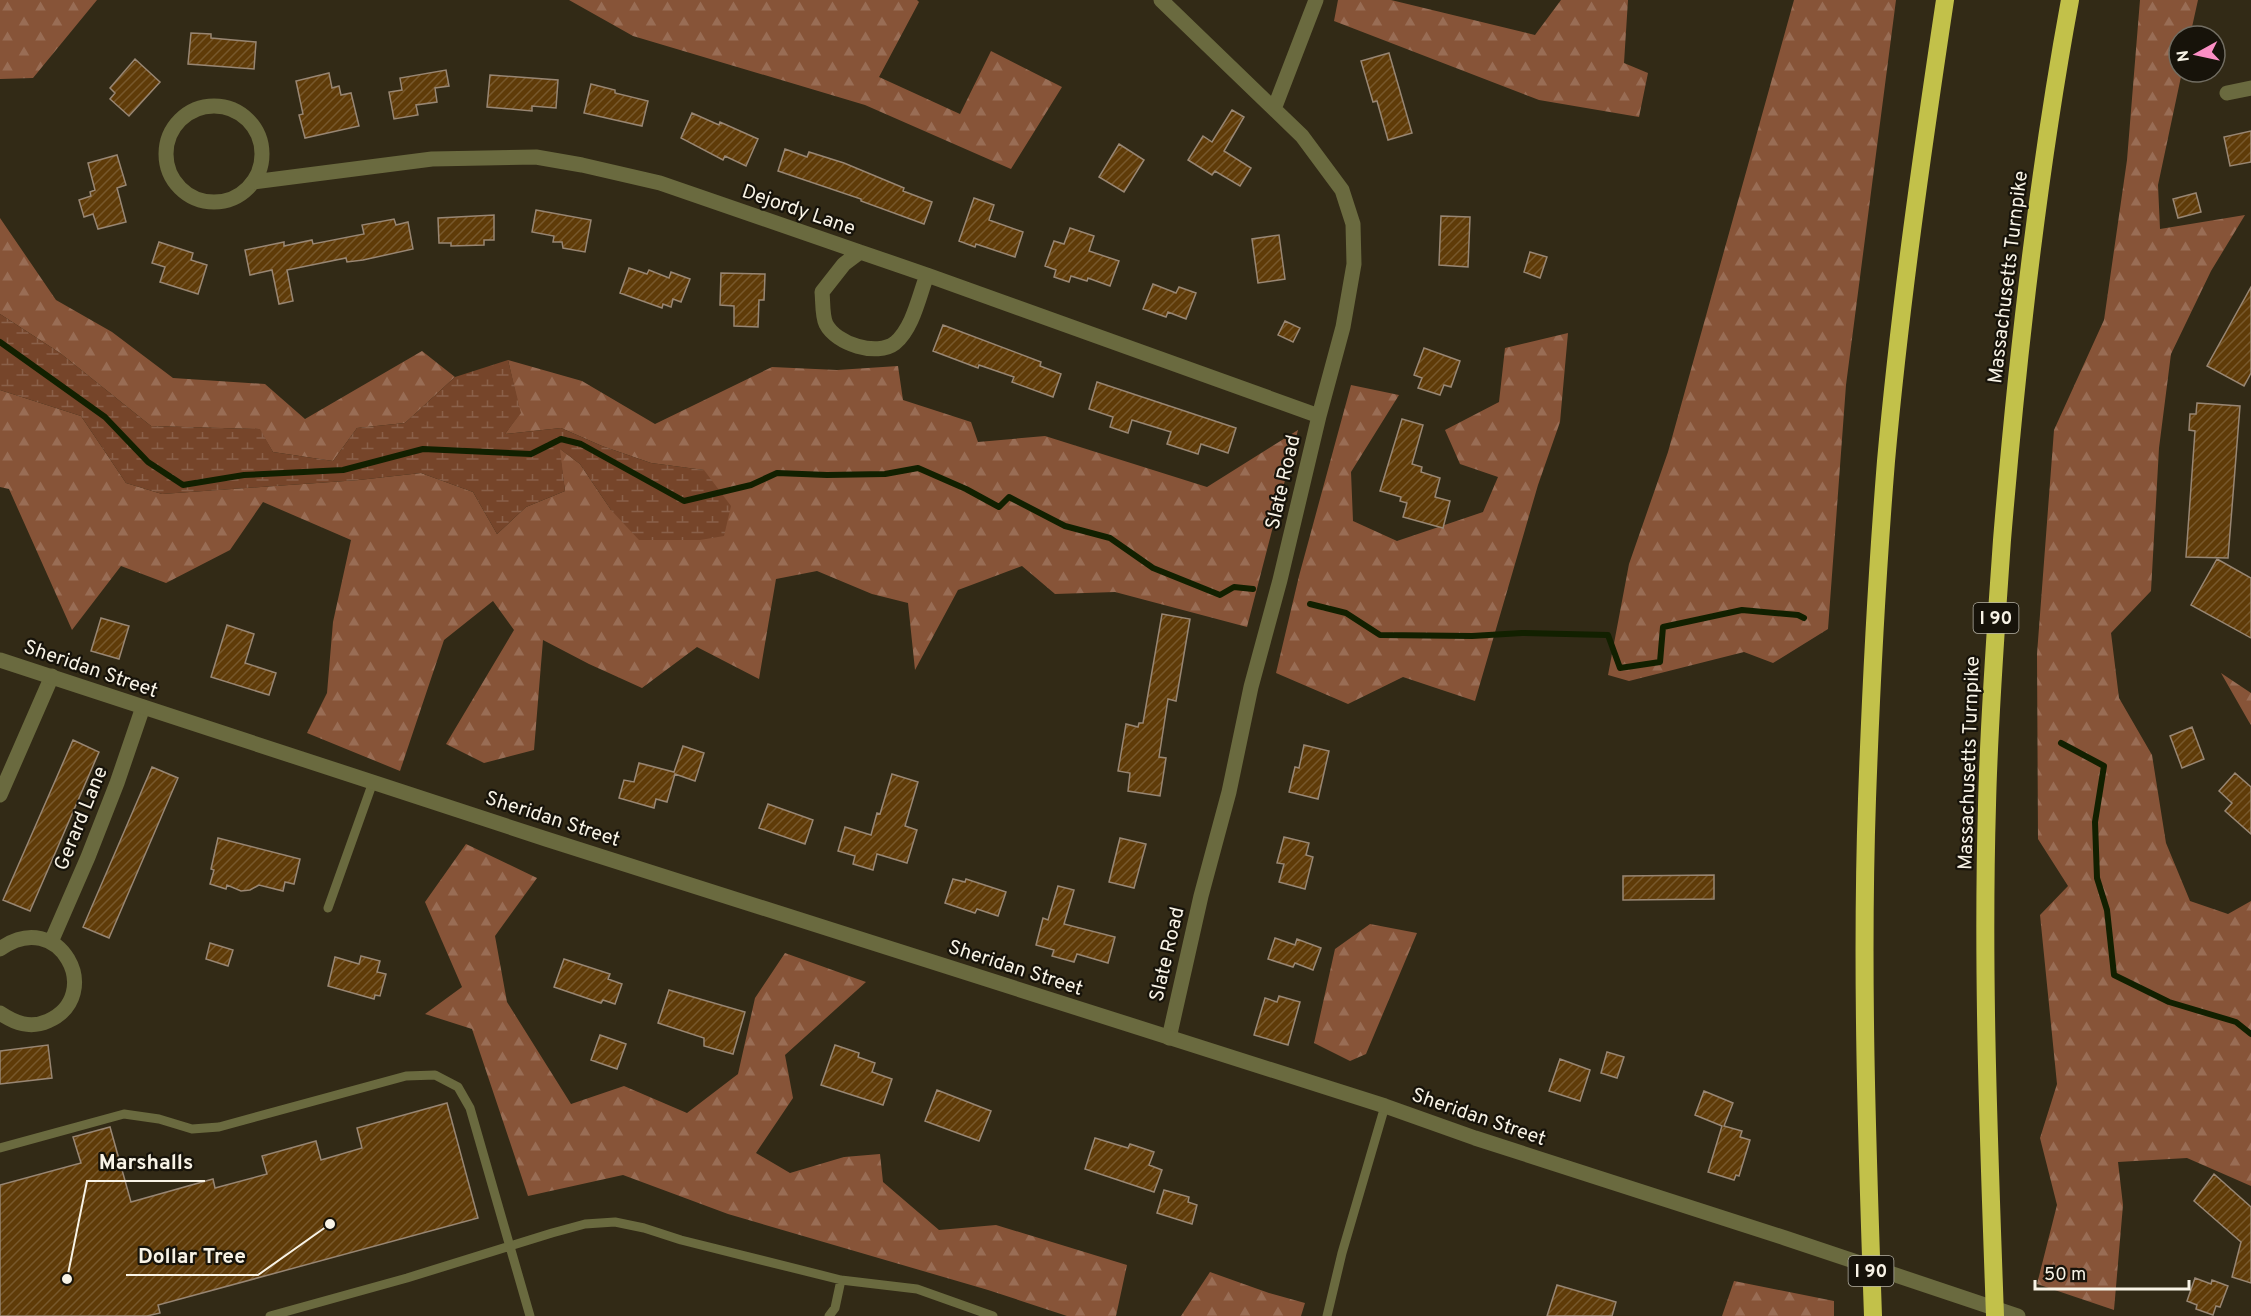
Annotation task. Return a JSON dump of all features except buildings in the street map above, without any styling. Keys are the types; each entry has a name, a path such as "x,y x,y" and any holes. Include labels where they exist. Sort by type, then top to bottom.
{"highway":[{"name":"I 90","path":"1873,1316 1864,1038 1867,788 1878,578 1887,458 1904,299 1923,147 1945,0"},
{"name":"Massachusetts Turnpike","path":"1995,1316 1984,979 1987,804 1995,634 2012,417 2037,212 2058,63 2070,0"}],"street":[{"name":"Slate Road","path":"1161,0 1302,136 1342,190 1353,224 1354,264 1343,327 1251,687 1229,792 1201,896 1169,1038"},
{"path":"1274,109 1316,0"},
{"path":"2227,93 2251,88"},
{"name":"Dejordy Lane","path":"253,182 261,167 262,151 254,128 237,111 221,106 204,106 189,112 177,124 169,137 166,152 168,167 174,181 185,193 199,200 214,202 229,200 243,193 253,182 432,159 536,157 660,183 860,252"},
{"path":"860,252 1319,416"},
{"name":"Dejordy Lane","path":"860,252 844,264 822,291 825,323 842,341 872,350 895,344 908,327 927,276"},
{"name":"Sheridan Street","path":"0,660 1385,1106 1475,1138 1774,1234 2018,1316"},
{"path":"0,795 52,676"},
{"name":"Gerard Lane","path":"51,942 117,783 142,707"},
{"path":"0,949 11,941 24,937 38,937 51,942 63,951 71,964 75,978 73,994 66,1007 55,1018 41,1024 26,1025 12,1021 0,1013"}],"lane":[{"path":"328,908 373,782"},
{"path":"0,1148 124,1114 159,1119 192,1129 219,1127 406,1076 435,1075 458,1087 470,1107 530,1316"},
{"path":"1327,1316 1342,1253 1385,1106"},
{"path":"270,1316 585,1224 615,1222 841,1280 917,1289 993,1316"},
{"path":"829,1316 835,1308 841,1280"}],"green space":[{"path":"0,0 97,0 33,78 0,79"},
{"path":"569,0 917,0 919,2 879,77 960,114 991,51 1062,87 1011,169 865,105 633,36"},
{"path":"1338,0 1391,0 1535,35 1561,0 1628,0 1624,63 1648,73 1639,117 1539,100 1334,21"},
{"path":"1794,0 1896,0 1846,385 1828,629 1773,663 1744,652 1629,681 1608,675 1629,564 1668,452"},
{"path":"2140,0 2198,0 2193,24 2167,24 2167,84 2179,84 2158,185 2160,229 2245,215 2211,271 2171,354 2159,448 2151,591 2111,633 2119,698 2152,755 2166,843 2190,901 2228,914 2251,901 2251,1186 2187,1158 2118,1162 2123,1205 2114,1310 2037,1284 2057,1205 2040,1138 2057,1084 2040,915 2068,886 2038,839 2037,654 2054,430 2104,320 2127,160"},
{"path":"0,218 56,300 112,332 173,378 265,384 305,419 422,351 455,377 405,423 357,428 333,461 273,452 259,429 151,426 60,353 0,314"},
{"path":"0,314 60,353 151,426 260,429 273,452 333,461 357,428 405,423 455,377 508,360 521,413 505,434 561,428 602,446 651,463 704,470 731,506 724,536 700,540 639,540 611,510 580,464 560,449 565,491 526,507 497,534 473,492 421,473 359,480 162,494 126,483 81,416 0,390"},
{"path":"1568,333 1560,422 1538,485 1475,701 1403,677 1348,704 1276,673 1299,576 1351,385 1399,395 1351,472 1353,521 1397,541 1483,512 1498,477 1460,464 1445,430 1499,402 1505,348"},
{"path":"508,360 582,381 655,424 772,367 837,370 898,366 903,400 971,422 978,442 1045,436 1207,487 1298,430 1247,627 1115,592 1055,594 1022,566 958,590 915,670 908,603 872,594 817,571 776,579 759,679 697,647 642,688 543,640 534,750 484,763 446,744 514,630 493,601 444,640 400,771 307,733 327,693 333,622 351,540 263,502 230,550 166,583 121,566 72,630 9,489 0,487 0,390 81,416 126,483 162,494 359,480 421,473 473,492 497,534 526,507 565,491 559,448 580,464 611,510 704,470 651,463 602,446 561,428 505,434 520,413"},
{"path":"2221,673 2251,693 2251,725 2249,722"},
{"path":"466,844 537,878 495,936 507,1002 571,1104 624,1086 687,1113 738,1074 755,998 785,953 866,982 785,1055 793,1098 756,1153 790,1173 844,1157 880,1154 883,1182 939,1230 996,1225 1127,1265 1116,1316 1067,1316 988,1290 728,1214 623,1175 528,1196 472,1029 425,1014 462,987 425,902"},
{"path":"1370,924 1417,933 1366,1054 1350,1061 1314,1043 1335,949"},
{"path":"1210,1272 1305,1303 1301,1316 1181,1316"},
{"path":"1734,1281 1834,1301 1834,1316 1722,1316"}],"waterway":[{"path":"0,342 105,417 148,462 183,485 244,475 343,470 423,449 531,454 561,439 581,444 684,501 751,485 777,473 885,474 918,468 966,489 999,507 1009,497 1065,526 1110,538 1153,568 1220,595 1234,587 1253,589"},
{"path":"1310,604 1346,613 1380,635 1472,636 1522,633 1608,635 1620,668 1660,662 1663,627 1742,610 1798,615 1804,618"},
{"path":"2061,743 2104,766 2095,822 2097,878 2107,910 2114,975 2169,1002 2236,1022 2251,1034"}],"place":[{"name":"Dollar Tree","path":"330,1224"},
{"name":"Marshalls","path":"67,1279"}]}
